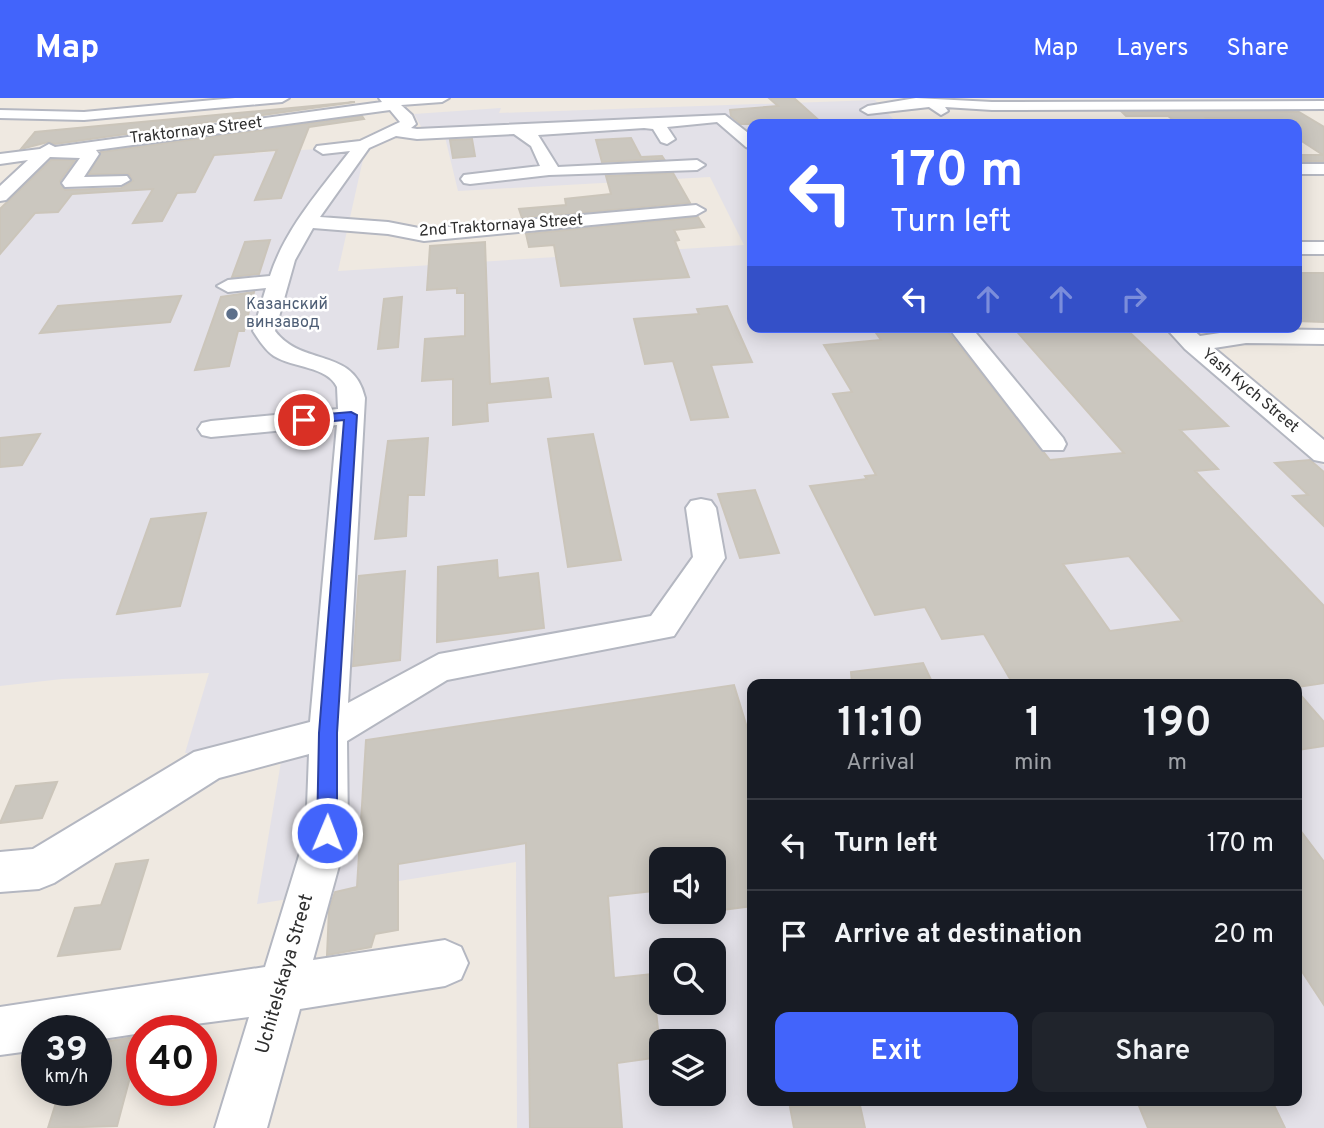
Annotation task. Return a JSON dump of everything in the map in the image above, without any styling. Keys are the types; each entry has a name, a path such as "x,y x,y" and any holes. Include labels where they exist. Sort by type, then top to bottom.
{"street":[{"path":"0,114 84,116 282,98"},
{"path":"391,109 442,98"},
{"path":"868,110 928,100 992,106 1324,105"},
{"path":"928,100 949,119"},
{"path":"391,109 417,134 654,124 695,118 725,119 747,139"},
{"name":"Uchitelskaya Street","path":"241,1128 327,833 328,733 352,397 348,381 332,370 292,357 270,342 264,331 285,260 308,210 391,109"},
{"name":"Traktornaya Street","path":"0,159 391,109"},
{"path":"2,194 84,116"},
{"path":"654,124 664,131 667,139"},
{"path":"522,131 534,137 545,158"},
{"path":"323,149 363,145"},
{"path":"516,148 545,158"},
{"path":"47,154 92,154 71,183 121,180"},
{"path":"498,158 697,165"},
{"path":"470,179 545,158"},
{"path":"1302,169 1324,169"},
{"name":"2nd Traktornaya Street","path":"308,210 424,235 696,209"},
{"path":"1302,248 1324,248"},
{"path":"229,286 278,281"},
{"path":"964,333 1053,444"},
{"path":"1185,335 1324,337"},
{"name":"Yash Kych Street","path":"1185,335 1324,454"},
{"path":"211,429 351,415"},
{"path":"0,872 39,869 208,764 328,733 439,668 662,627 709,558 702,508"},
{"path":"0,1031 279,991 445,963"}],"shaded area":[{"path":"875,100 893,119 747,119 747,333 1172,333 1324,466 1324,1128 517,1128 516,862 257,904 282,756 185,753 209,673 62,679 0,686 0,210 47,158 240,142 239,154 366,146 338,271 744,245 710,177 458,191 444,133 423,130 414,114 501,108 499,113"}],"building":[{"path":"769,98 794,98 817,119 747,119 747,124 741,124 731,116 730,110 778,106"},
{"path":"355,102 55,144 48,142 21,149 35,132"},
{"path":"1122,112 1299,112 1324,127 1324,161 1302,161 1302,155 1323,155 1302,141 1302,119 1172,119 1168,116 1126,116"},
{"path":"362,116 364,119 309,127 281,198 255,200 277,150 214,155 195,192 177,193 162,221 133,223 153,189 72,194 58,212 35,213 0,254 0,209 51,160 75,160 60,181 65,190 121,188 133,181 129,174 89,174 101,152"},
{"path":"631,138 641,157 662,156 664,159 602,162 596,140"},
{"path":"472,139 475,156 453,158 450,140"},
{"path":"673,173 690,203 522,218 519,209 566,205 565,199 611,194 606,176"},
{"path":"698,217 704,227 674,230 679,240 675,241 689,277 561,286 554,245 529,247 526,234"},
{"path":"270,240 259,274 232,277 245,242"},
{"path":"485,242 490,384 548,378 551,397 487,403 488,421 453,425 453,379 422,381 425,339 465,336 465,293 457,293 457,288 427,290 430,246"},
{"path":"1302,273 1324,273 1324,322 1302,321"},
{"path":"254,292 244,331 238,331 229,366 195,370 221,297"},
{"path":"181,296 170,322 40,333 58,306"},
{"path":"402,297 398,347 378,349 384,299"},
{"path":"727,306 752,362 711,365 728,417 691,420 673,361 645,364 634,319 699,314 697,309"},
{"path":"876,333 949,333 1050,460 1124,453 1018,333 1130,333 1228,426 1180,430 1218,469 1195,471 1324,606 1324,683 1302,686 1302,679 1010,679 984,634 942,639 925,607 875,615 810,486 867,479 865,476 876,475 833,394 852,392 824,345 881,340","holes":["1129,556 1182,621 1110,631 1063,564"]},
{"path":"40,434 22,465 0,467 0,438"},
{"path":"593,434 621,560 568,567 548,439"},
{"path":"428,438 424,495 408,495 406,536 375,539 388,441"},
{"path":"1310,460 1324,472 1324,526 1293,496 1308,495 1275,463"},
{"path":"755,490 779,553 740,558 718,494"},
{"path":"206,513 180,606 117,614 151,519"},
{"path":"497,560 498,578 538,573 544,628 437,642 438,567"},
{"path":"405,571 400,660 353,666 359,576"},
{"path":"923,663 931,679 852,679 851,672"},
{"path":"734,685 747,728 747,907 726,909 726,847 649,847 649,891 608,896 614,978 649,974 649,1015 656,1015 658,1029 649,1029 649,1059 617,1063 622,1128 530,1128 526,843 398,864 398,930 375,934 371,947 327,955 329,910 335,892 357,887 366,740"},
{"path":"1302,697 1324,722 1324,746 1302,749"},
{"path":"57,782 42,818 0,823 16,786"},
{"path":"1302,833 1324,862 1324,1005 1302,972"},
{"path":"148,860 120,949 58,956 75,908 101,905 116,864"},
{"path":"126,1038 126,1092 117,1126 48,1128 55,1106 112,1106 112,1041"},
{"path":"860,1106 865,1128 794,1128 790,1107"},
{"path":"1139,1106 1274,1106 1285,1128 1148,1128"}],"place":[{"name":"Казанский винзавод","path":"232,314"}],"route":[{"path":"304,420 351,415 328,733 327,833"}]}
